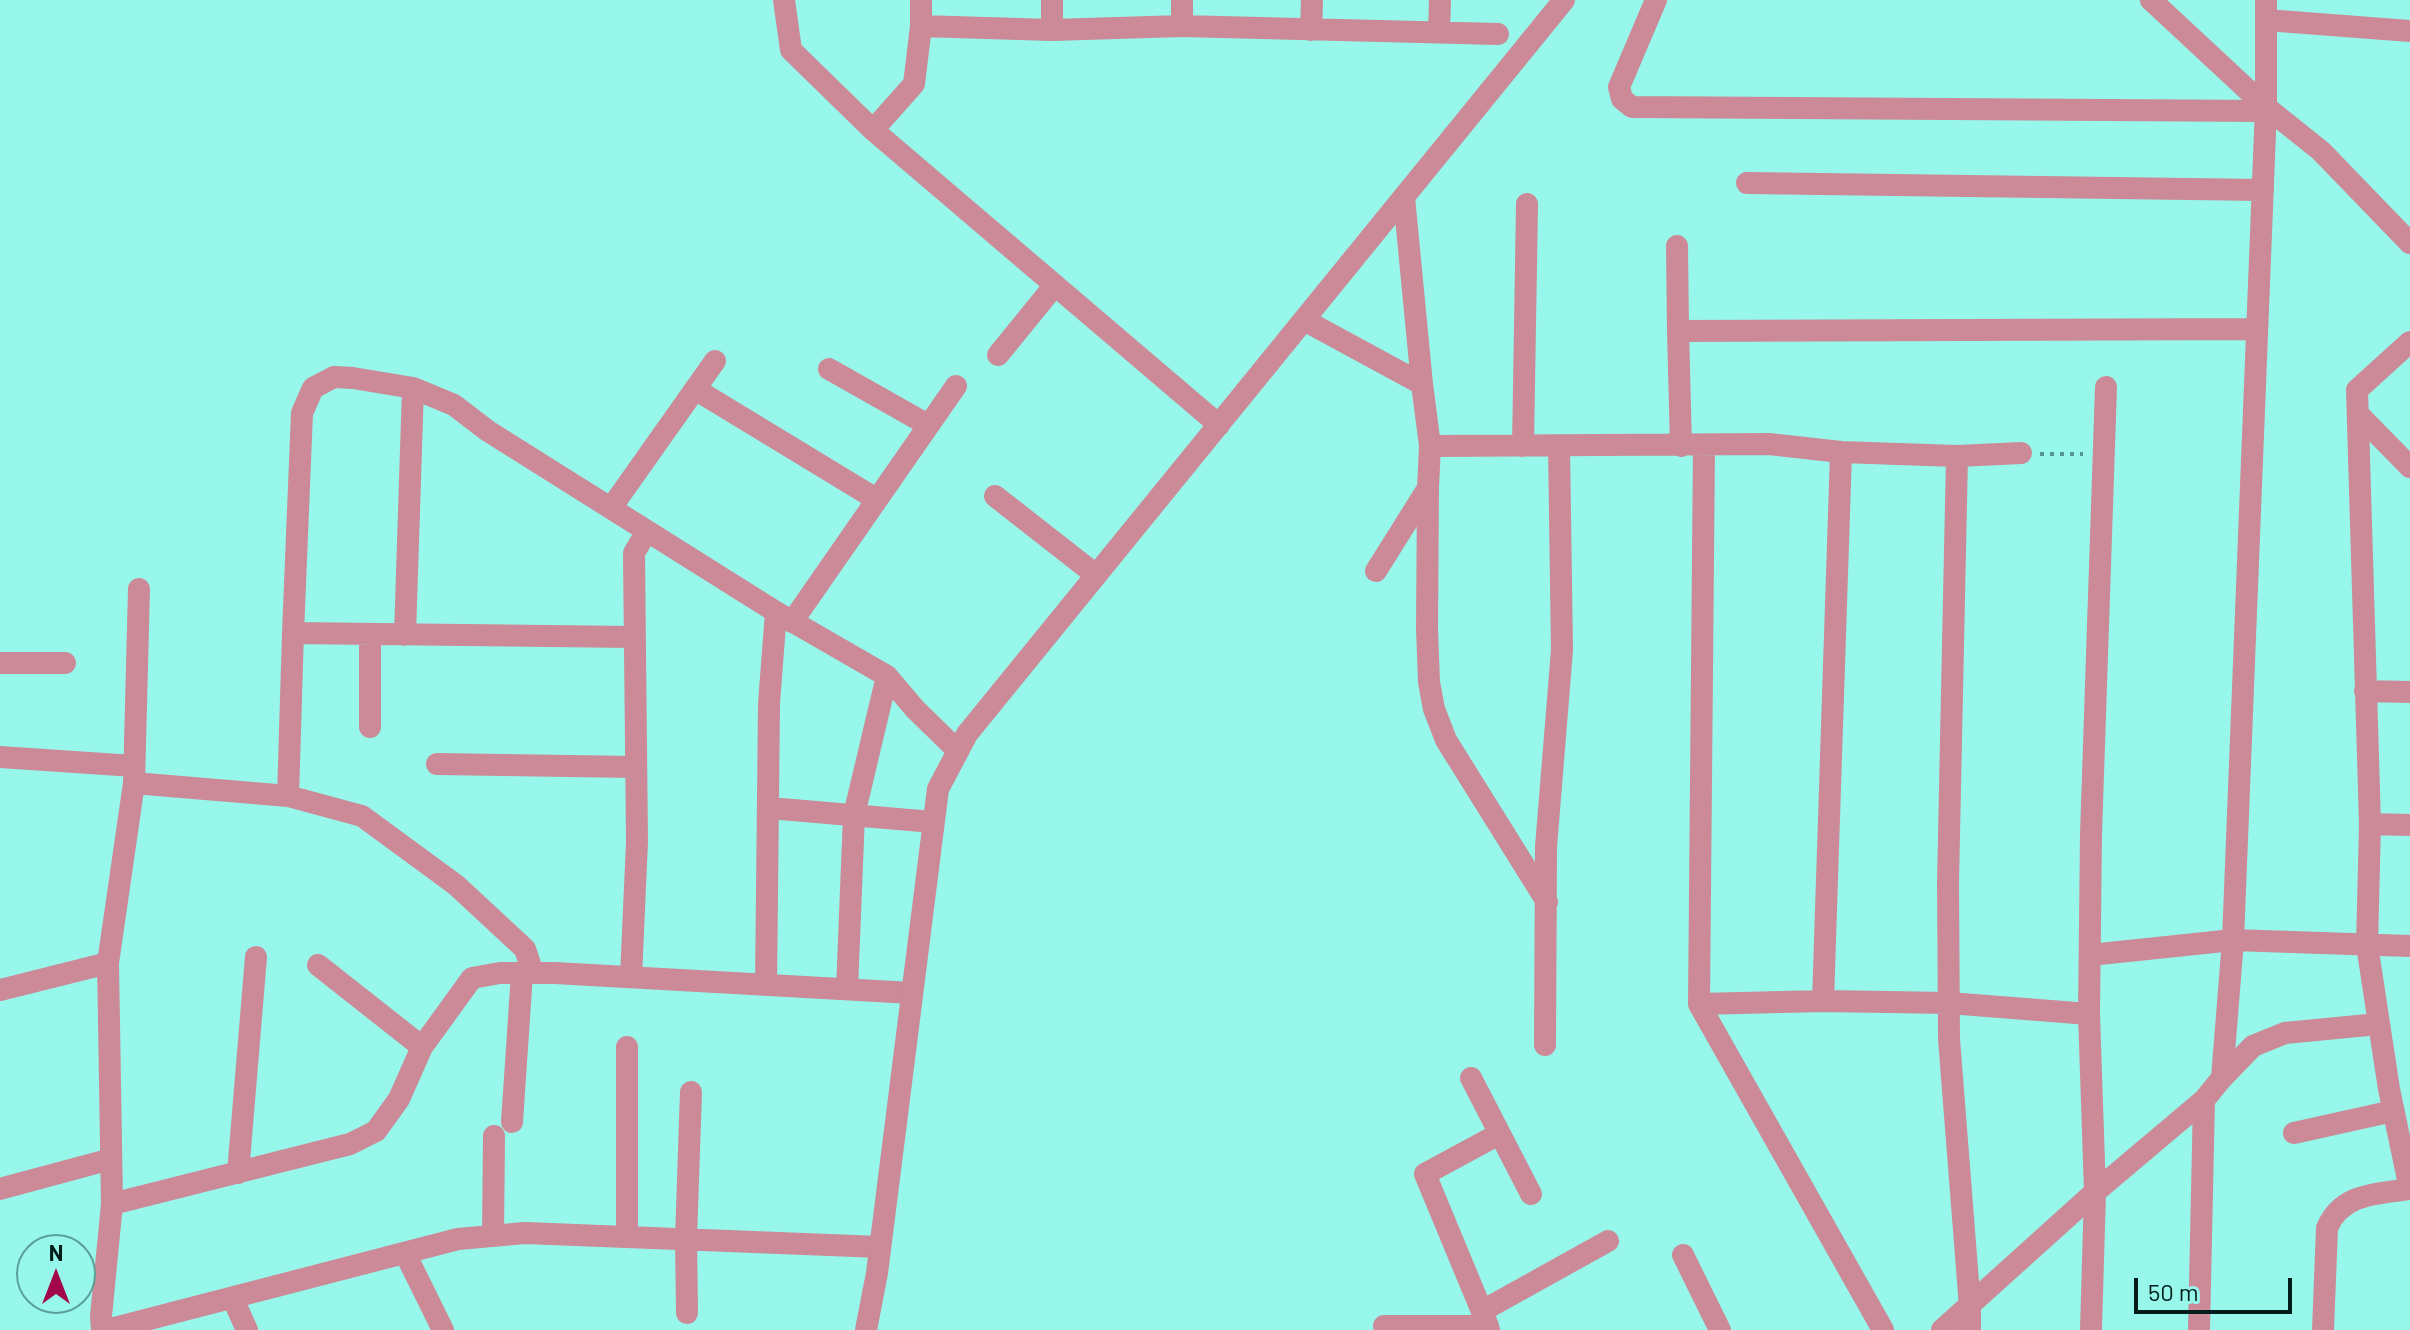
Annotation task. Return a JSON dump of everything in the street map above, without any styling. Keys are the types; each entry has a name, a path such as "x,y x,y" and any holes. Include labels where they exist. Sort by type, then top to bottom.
{"street":[{"path":"784,0 791,50 873,130 1219,425"},
{"path":"873,130 914,84 921,0"},
{"path":"1052,0 1052,30"},
{"path":"1182,0 1182,26"},
{"path":"1311,30 1312,0"},
{"path":"1439,31 1440,0"},
{"path":"866,1330 880,1247 938,789 967,734 1564,0"},
{"path":"1656,0 1619,87 1622,99 1632,107 2266,109"},
{"path":"2151,0 2266,109 2321,151 2410,243"},
{"path":"2222,1078 2233,940 2266,109 2266,10 2410,31"},
{"path":"921,26 1052,30 1182,26 1439,31 1498,34 1531,41"},
{"path":"1498,34 1513,63"},
{"path":"1747,183 2263,190"},
{"path":"1404,197 1430,446 1427,629 1429,682 1434,709 1446,740 1547,903"},
{"path":"1523,446 1527,204"},
{"path":"1677,246 1678,331 1693,445 1699,1004 1883,1330"},
{"path":"998,355 1055,285"},
{"path":"1304,320 1422,384"},
{"path":"1678,331 2257,329"},
{"path":"2323,1330 2327,1228 2334,1213 2358,1197 2410,1189 2397,1096 2378,1024 2367,945 2370,824 2357,390 2410,342"},
{"path":"611,508 715,361"},
{"path":"829,369 928,425"},
{"path":"288,796 302,413 313,388 334,377 413,388 454,405 488,431 784,617 887,676 958,751"},
{"path":"766,985 769,703 784,617 876,499 956,386"},
{"path":"2091,1330 2095,1192 2089,1014 2091,834 2106,387"},
{"path":"405,635 413,388"},
{"path":"695,389 876,499"},
{"path":"2358,414 2410,467"},
{"path":"1430,446 1769,444 1841,452 1957,456 2021,453"},
{"path":"1545,1045 1546,847 1562,650 1559,446"},
{"path":"1823,1001 1841,452"},
{"path":"1957,456 1948,866 1949,1003 1970,1330"},
{"path":"1376,571 1428,488"},
{"path":"995,496 1096,575"},
{"path":"631,977 637,842 634,553 647,531"},
{"path":"139,589 134,775 108,963 112,1204 104,1330 458,1239 525,1233 880,1247"},
{"path":"293,633 634,637"},
{"path":"370,634 370,727"},
{"path":"0,663 65,663"},
{"path":"847,989 854,815 887,676"},
{"path":"2365,691 2410,692"},
{"path":"0,757 288,796 362,816 456,885 525,949 528,973 503,1129 493,1236"},
{"path":"437,764 636,767"},
{"path":"769,808 933,822"},
{"path":"2370,824 2410,825"},
{"path":"2090,955 2233,940 2410,946"},
{"path":"238,1173 256,957"},
{"path":"0,990 108,963"},
{"path":"318,965 422,1047"},
{"path":"112,1204 350,1144 376,1131 399,1099 422,1047 472,978 500,973 528,973 912,993"},
{"path":"1699,1004 1823,1001 1949,1003 2089,1014"},
{"path":"1942,1330 2095,1192 2204,1100 2253,1046 2285,1033 2378,1024"},
{"path":"627,1047 627,1236"},
{"path":"1471,1078 1531,1194"},
{"path":"687,1313 691,1092"},
{"path":"2294,1133 2397,1096"},
{"path":"2199,1330 2204,1100"},
{"path":"1486,1323 1425,1174 1499,1134"},
{"path":"0,1189 111,1159"},
{"path":"1384,1326 1486,1323 1608,1241"},
{"path":"405,1253 443,1330"},
{"path":"1683,1255 1720,1330"},
{"path":"233,1299 247,1330"}],"path":[{"path":"2021,453 2104,453"}]}
